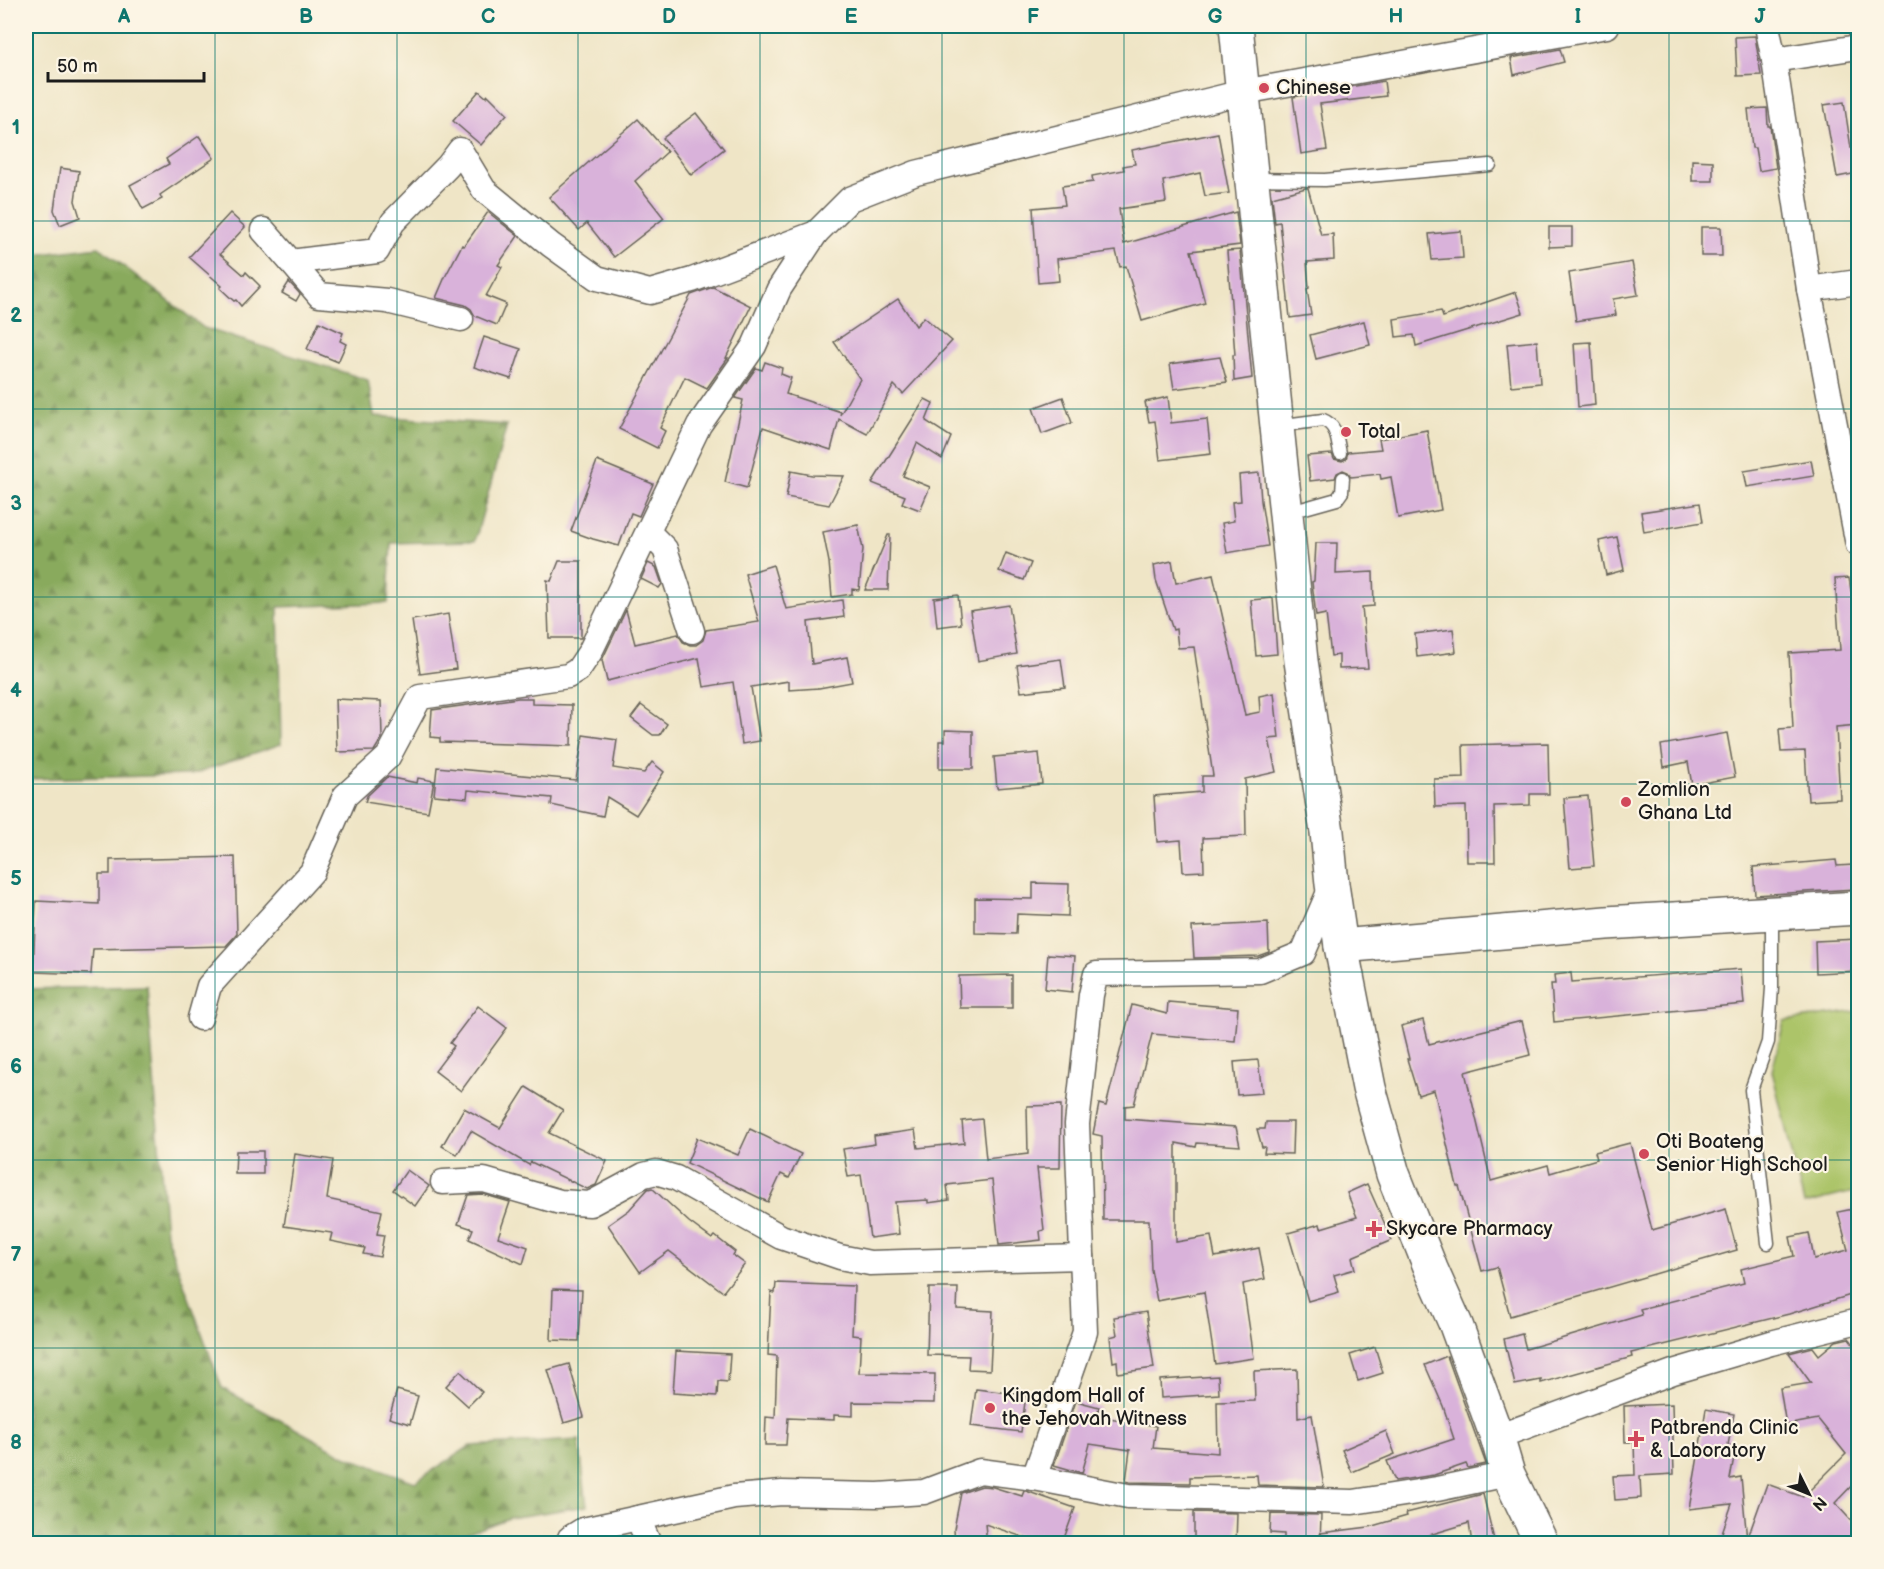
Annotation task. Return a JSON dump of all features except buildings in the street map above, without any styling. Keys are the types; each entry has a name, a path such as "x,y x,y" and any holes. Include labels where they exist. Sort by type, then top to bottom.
{"main road":[{"path":"1236,26 1301,661 1327,832 1341,946 1369,1088 1393,1174 1456,1325 1497,1437 1508,1474 1542,1544"},
{"path":"1341,946 1606,923 1858,908"}],"street":[{"path":"200,1018 209,986 312,873 345,796 388,756 420,697 568,676 578,670 590,652 699,425 753,346 778,289 816,233 850,199 916,172 1243,92 1607,26"},
{"path":"1767,26 1809,289 1858,545"},
{"path":"1774,60 1858,47"},
{"path":"291,262 377,251 393,222 448,166 460,150 484,190 551,245 597,278 650,292 692,280 816,233"},
{"path":"263,230 320,295 387,301 461,319"},
{"path":"1809,289 1858,282"},
{"path":"648,532 665,549 692,631"},
{"path":"1034,1478 1085,1332 1077,1124 1091,995 1096,974 1260,971 1303,953 1332,884"},
{"path":"443,1182 484,1180 560,1202 590,1204 644,1175 656,1172 676,1178 781,1237 840,1257 870,1263 1082,1257"},
{"path":"1497,1437 1673,1372 1858,1321"},
{"path":"568,1544 570,1538 583,1530 734,1497 782,1493 878,1496 924,1492 980,1472 1034,1478 1128,1496 1353,1502 1437,1489 1508,1474"},
{"path":"638,1518 649,1544"}],"lane":[{"path":"1252,179 1325,180 1490,165"},
{"path":"1276,426 1323,420 1334,428 1340,453"},
{"path":"1286,513 1337,498 1342,492 1343,478"},
{"path":"1768,1243 1751,1090 1768,1042 1772,988 1772,913"}],"green space":[{"path":"99,247 204,328 368,380 374,416 507,425 475,541 391,543 388,603 278,607 281,744 191,775 26,779 26,256"},
{"path":"147,986 166,1235 222,1388 345,1456 415,1482 470,1446 579,1440 587,1506 509,1518 442,1543 26,1543 26,989"},
{"path":"1858,1011 1858,1191 1804,1204 1772,1071 1784,1021"}],"place":[{"name":"Chinese","path":"1264,88"},
{"name":"Total","path":"1346,432"},
{"name":"Zomlion Ghana Ltd","path":"1626,802"},
{"name":"Oti Boateng Senior High School","path":"1644,1154"},
{"name":"Skycare Pharmacy","path":"1374,1229"},
{"name":"Kingdom Hall of the Jehovah Witness","path":"990,1408"},
{"name":"Patbrenda Clinic & Laboratory","path":"1636,1439"}]}
